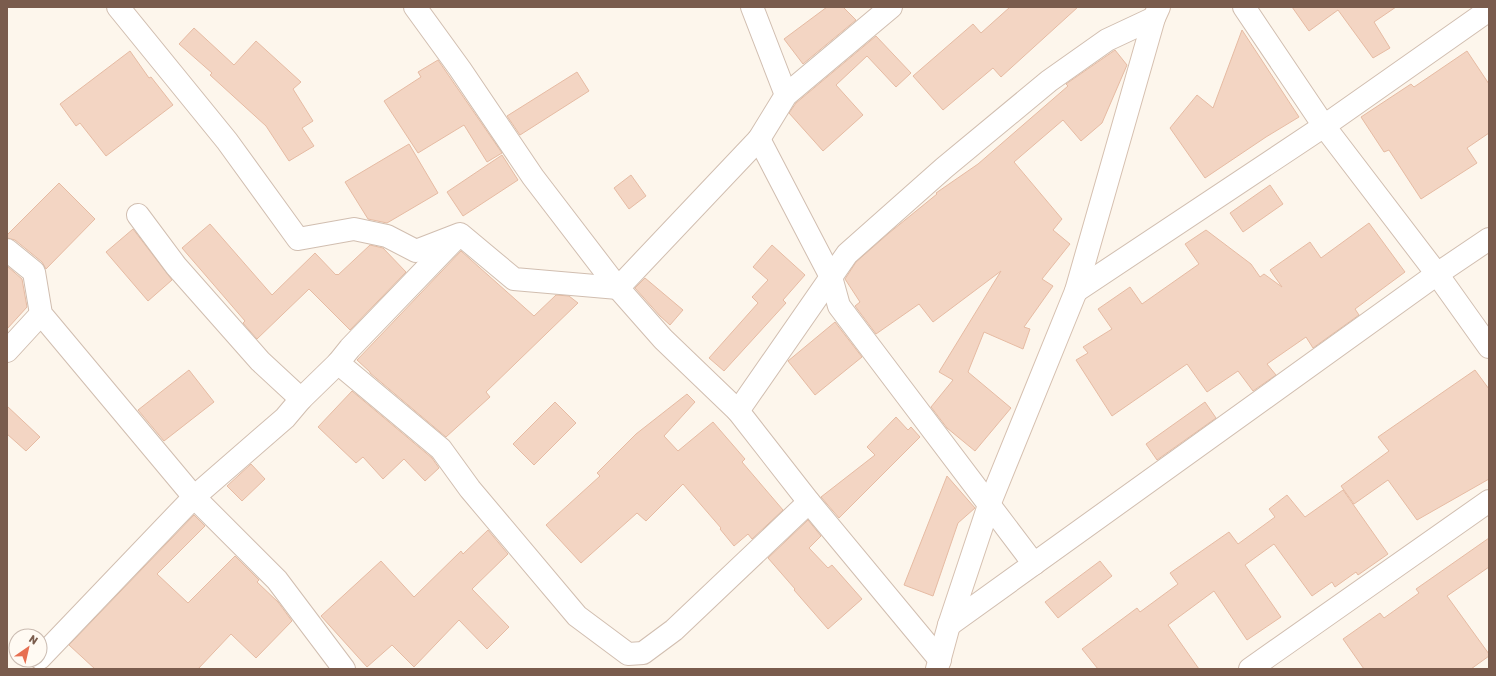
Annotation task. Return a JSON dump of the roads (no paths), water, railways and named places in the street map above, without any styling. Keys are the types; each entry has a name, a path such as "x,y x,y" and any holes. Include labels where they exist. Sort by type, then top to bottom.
{"street":[{"path":"118,7 227,141 298,239 354,229 387,236 416,251 460,234"},
{"path":"415,7 460,69 533,177 618,288 663,339 738,411 939,665"},
{"path":"752,7 786,95"},
{"path":"618,288 759,139 786,95 891,7"},
{"path":"1244,7 1324,126 1437,274 1489,347"},
{"path":"1076,291 1324,126 1489,10"},
{"path":"738,411 847,254 944,168 1049,81 1107,40 1156,13"},
{"path":"939,665 949,625 989,505 1076,291 1156,13"},
{"path":"759,139 831,277 840,306 1034,564"},
{"path":"138,215 176,266 260,361 301,399"},
{"path":"460,234 514,279 618,288"},
{"path":"48,650 194,497 285,418 301,399 338,363 350,348 460,234"},
{"path":"949,625 1437,274 1489,239"},
{"path":"7,250 34,272 41,314 194,497 277,580 344,669"},
{"path":"7,351 41,314"},
{"path":"338,363 441,449 470,489 577,616 628,654 643,652 674,630 809,502"},
{"path":"1250,669 1489,501"}]}
